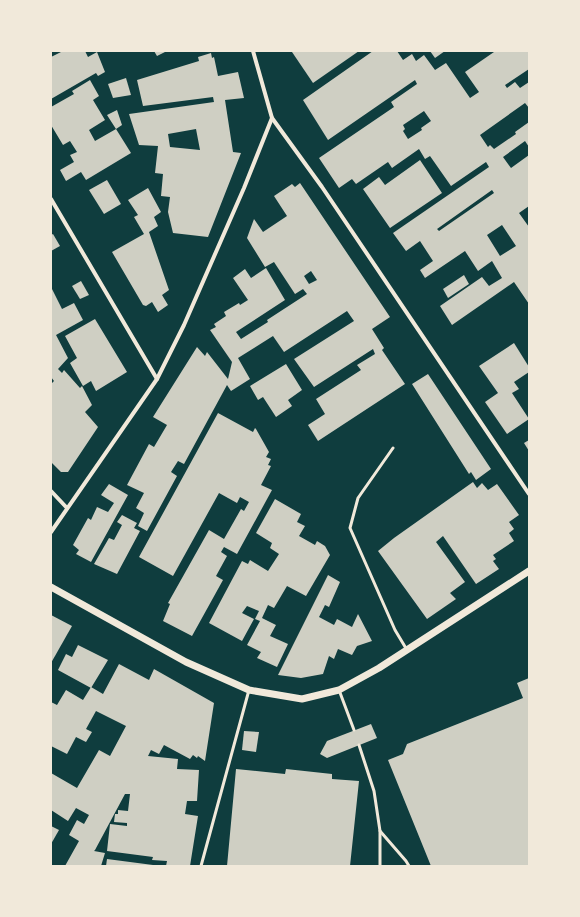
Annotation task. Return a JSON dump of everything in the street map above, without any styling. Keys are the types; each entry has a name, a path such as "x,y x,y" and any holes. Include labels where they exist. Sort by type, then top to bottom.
{"street":[{"path":"253,51 272,118 322,187 529,494"},
{"path":"51,532 157,379 184,325 244,188 272,118"},
{"path":"51,199 157,379"},
{"path":"51,492 67,508"},
{"path":"51,587 186,662 249,690 302,699 339,690 379,668 529,571"}],"lane":[{"path":"393,448 358,498 350,528 395,630 407,650"},
{"path":"201,866 249,690"},
{"path":"339,690 354,730"},
{"path":"359,745 374,791 380,832 380,866"},
{"path":"380,832 409,866"}],"building":[{"path":"63,51 85,51 88,57 97,52 105,72 98,76 96,73 51,99 51,57"},
{"path":"154,51 167,51 157,56"},
{"path":"359,51 313,83 292,52"},
{"path":"373,51 397,51 403,60 412,54 416,61 424,55 435,70 446,63 470,98 479,92 465,72 494,52 493,51 529,51 529,69 505,85 507,88 515,82 520,88 529,82 529,108 525,103 480,135 488,147 490,145 494,149 516,134 515,132 529,122 529,147 525,141 503,157 511,168 529,155 529,206 519,213 529,227 529,304 514,282 452,325 440,306 482,277 489,286 502,278 492,261 478,271 465,251 425,278 420,270 433,261 420,241 406,251 393,233 489,167 486,162 451,186 430,156 425,159 419,149 392,168 388,162 356,184 352,179 339,188 319,158 394,107 391,102 417,84 415,80 328,140 303,100","holes":["424,111 431,121 421,128 422,130 408,139 403,131 405,129 403,125","492,190 494,193 439,231 437,229","502,225 516,246 500,256 487,235"]},
{"path":"430,51 445,51 435,58"},
{"path":"211,53 212,58 214,57 218,76 238,72 244,98 225,100 233,152 241,153 208,237 173,233 168,212 170,197 161,196 163,174 155,173 158,146 139,145 129,114 214,102 213,97 143,106 137,80 199,61 198,57","holes":["196,129 200,150 170,147 168,134"]},
{"path":"126,78 131,95 113,98 108,84"},
{"path":"90,80 99,96 93,100 105,120 89,130 95,141 116,129 131,153 86,180 81,172 66,181 60,170 74,162 70,155 77,152 70,141 63,145 51,125 51,107 74,94 72,91"},
{"path":"117,110 122,125 116,129 107,115"},
{"path":"420,160 442,193 390,228 363,189 379,177 385,185"},
{"path":"107,180 121,204 104,214 89,190"},
{"path":"300,183 390,317 372,329 384,348 382,350 405,384 318,441 308,425 325,414 316,399 361,370 357,365 375,354 373,349 314,387 294,359 354,321 347,311 284,352 273,336 238,358 250,379 231,391 227,385 184,464 178,461 171,472 177,476 147,531 138,526 144,513 136,508 144,493 127,485 149,444 154,447 167,425 153,417 197,347 205,356 207,352 228,379 232,362 210,330 216,327 214,324 226,316 224,312 239,303 240,305 248,300 233,278 245,269 251,278 266,268 285,300 236,332 241,339 307,294 303,289 295,294 274,262 265,267 247,238 254,219 263,232 287,216 274,196 292,184 295,187","holes":["311,271 317,280 309,284 304,276"]},
{"path":"148,188 161,212 154,217 158,226 149,232 169,290 162,295 168,305 158,312 152,302 146,306 143,305 112,252 144,234 134,217 138,215 128,200"},
{"path":"53,234 60,246 51,251 51,235"},
{"path":"464,275 469,284 448,298 443,289"},
{"path":"81,281 89,295 80,299 72,286"},
{"path":"51,287 62,309 74,303 83,320 56,335 68,358 58,369 62,373 64,370 80,388 82,386 92,405 85,412 98,427 68,472 61,472 51,462 51,384 54,381 51,377"},
{"path":"95,319 127,372 96,391 91,381 83,386 70,363 77,358 65,336"},
{"path":"514,343 529,367 529,372 514,382 519,389 512,393 529,419 507,434 485,402 498,393 479,366"},
{"path":"286,364 302,390 288,400 292,406 276,417 263,397 258,400 250,386"},
{"path":"428,374 491,469 476,480 471,472 469,474 412,384"},
{"path":"218,413 253,432 255,428 256,429 269,452 266,457 271,459 268,465 271,466 261,485 272,490 237,554 224,547 221,552 227,556 216,576 223,580 192,636 163,621 170,604 168,603 209,530 224,539 241,509 244,511 249,502 240,497 237,503 219,493 173,576 139,557"},
{"path":"529,440 529,451 524,443"},
{"path":"473,482 477,488 482,483 488,490 497,484 519,515 509,522 514,529 509,533 514,541 493,555 496,559 493,561 499,569 476,584 443,536 436,542 465,582 450,593 456,599 427,619 378,551"},
{"path":"109,484 128,495 91,562 76,554 79,550 73,545 88,518 91,520 97,507 108,512 114,503 101,495"},
{"path":"275,499 301,514 297,522 305,526 299,536 315,545 317,541 325,546 330,555 306,596 287,586 274,608 268,605 262,618 276,625 270,636 288,644 277,667 257,658 261,652 247,645 260,621 255,619 259,611 247,606 242,613 254,619 242,641 209,623 242,561 248,564 250,560 268,571 279,554 270,548 272,543 256,533"},
{"path":"122,515 137,523 134,528 140,531 117,574 94,564 109,538 114,540 122,525 117,522"},
{"path":"328,575 340,582 329,607 325,605 319,617 334,625 337,619 352,627 358,614 372,641 357,646 352,655 338,649 334,659 329,656 323,674 301,678 278,675"},
{"path":"51,615 72,626 51,663"},
{"path":"78,645 108,660 91,688 58,670 66,654 72,657"},
{"path":"119,664 149,680 154,669 214,703 205,761 198,756 197,758 193,755 190,759 164,745 159,754 151,750 148,756 178,759 177,769 199,770 197,801 187,801 185,814 198,816 190,866 166,866 167,861 152,860 153,857 107,851 110,824 127,826 127,823 114,822 115,814 118,814 118,810 128,811 130,794 125,794 94,851 105,853 101,866 65,866 79,841 69,835 77,820 84,824 89,815 76,808 68,821 51,810 51,773 77,788 99,750 110,756 126,726 96,711 86,729 92,732 86,742 76,737 67,754 51,746 51,702 57,705 66,690 83,700 91,687 103,694"},
{"path":"529,678 529,866 431,866 388,760 403,754 407,744 523,698 517,683"},
{"path":"371,724 377,738 327,758 320,754 327,741"},
{"path":"244,731 259,732 256,752 242,750"},
{"path":"236,769 285,774 286,769 332,774 332,779 359,781 350,866 227,866"},
{"path":"51,826 59,830 51,844"},
{"path":"107,859 153,865 153,866 106,866"}]}
